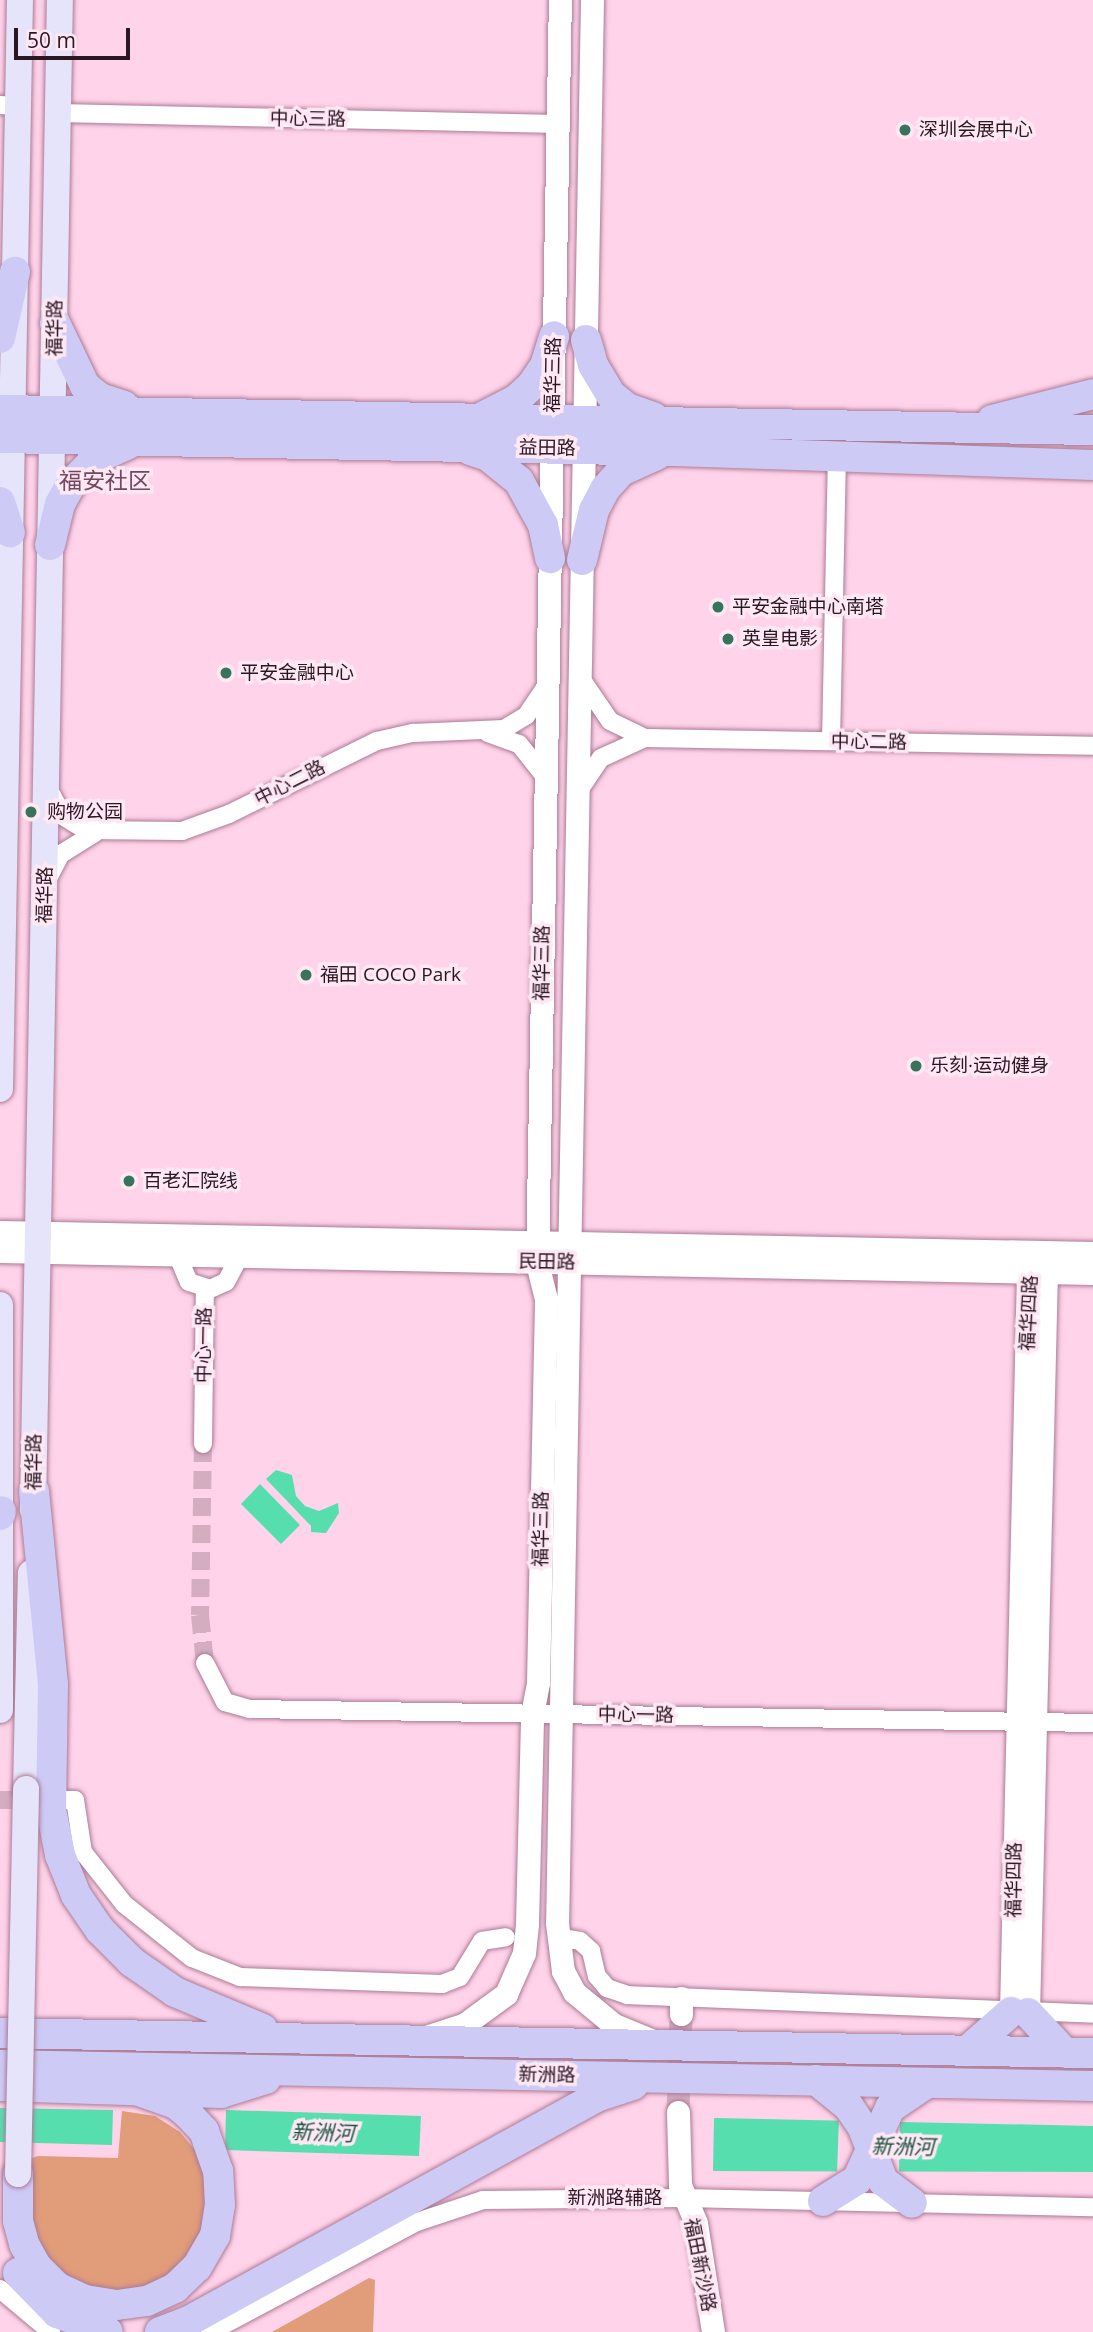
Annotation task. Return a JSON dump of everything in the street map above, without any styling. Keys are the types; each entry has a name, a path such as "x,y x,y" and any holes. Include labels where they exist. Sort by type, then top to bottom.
{"main road":[{"path":"0,1088 3,788 10,532 6,424 15,272 9,105 20,0"},
{"name":"福华路","path":"18,2175 34,1491 60,0"},
{"path":"0,338 15,272"},
{"path":"50,545 60,504 82,471 144,427 85,386 55,323"},
{"path":"480,418 508,405 532,385 545,366 554,336"},
{"path":"582,560 587,532 605,489 621,471 676,436 626,408 611,395 593,365 586,340"},
{"path":"975,428 1012,412 1093,394"},
{"name":"益田路","path":"144,427 480,418 552,434"},
{"name":"益田路","path":"6,424 144,427 460,447 552,434 676,436 975,428 1093,430"},
{"name":"益田路","path":"676,436 837,455 1093,465"},
{"path":"460,447 488,456 519,481 543,525 550,558"},
{"path":"0,502 10,532"},
{"name":"福华路","path":"0,1305 0,1710"},
{"path":"34,1491 53,1684 51,1809 60,1855 76,1895 100,1930 132,1962 175,1992 221,2015 293,2039"},
{"path":"967,2051 1019,2013 1079,2053"},
{"name":"新洲路","path":"0,2034 1079,2053"},
{"name":"新洲路","path":"0,2065 1093,2086"},
{"path":"0,2086 221,2092 293,2071"},
{"path":"160,2332 189,2320 596,2097 672,2078"},
{"path":"816,2080 870,2119"},
{"path":"870,2119 927,2082"},
{"path":"18,2175 18,2221 24,2244 36,2266 58,2287 94,2302 128,2305 175,2288 197,2267 215,2236 220,2205 218,2171 204,2131 189,2115 176,2104 136,2090"},
{"path":"870,2119 870,2181"},
{"path":"823,2201 870,2181"},
{"path":"870,2181 912,2203"},
{"path":"0,2235 21,2278 49,2307 80,2325 108,2332"}],"street":[{"name":"福华三路","path":"405,2041 465,2024 506,1994 524,1953 527,1924 532,1714 538,1683 545,1299 537,1252 560,0"},
{"name":"福华三路","path":"592,0 561,1715 563,1971 585,2004 614,2025 665,2045"},
{"name":"中心三路","path":"58,113 558,124"},
{"path":"831,741 837,455"},
{"name":"中心二路","path":"580,677 610,721 645,738 1093,746"},
{"name":"中心二路","path":"47,786 67,820 95,833 156,833 194,828 377,741 413,733 485,732 503,729 526,716 548,683"},
{"name":"中心二路","path":"485,732 519,744 546,778"},
{"name":"中心二路","path":"578,797 586,774 601,758 645,738"},
{"path":"45,885 61,855 95,833"},
{"name":"民田路","path":"0,1232 38,1242 177,1254 240,1256 569,1252 1037,1265 1093,1273"},
{"name":"民田路","path":"0,1251 38,1242 537,1252"},
{"name":"民田路","path":"1037,1265 1093,1253"},
{"path":"177,1254 186,1278 205,1289 226,1282 240,1256"},
{"name":"福华四路","path":"1019,2013 1037,1265"},
{"name":"中心一路","path":"203,1444 205,1289"},
{"name":"中心一路","path":"205,1663 217,1693 237,1708 1093,1723"},
{"path":"61,1800 75,1800 83,1852 124,1904 192,1958 240,1978 442,1984 460,1977 482,1941 506,1937"},
{"path":"563,1931 591,1951 597,1976 612,1992 681,2006 1093,2014"},
{"name":"福田新沙路","path":"678,2112 678,2173 684,2199 696,2223 713,2332"},
{"name":"新洲路辅路","path":"210,2332 417,2222 468,2202 516,2197 1093,2207"},
{"name":"福田新沙路","path":"684,2199 683,2222 701,2332"},
{"path":"5,2294 51,2332"}],"shaded area":[{"path":"122,2111 155,2116 180,2132 195,2150 212,2194 196,2255 156,2285 120,2291 88,2285 59,2272 33,2243 27,2160 38,2156 118,2158"},
{"path":"369,2278 375,2280 373,2332 272,2332"}],"water":[{"path":"276,1470 292,1475 296,1496 305,1506 319,1511 338,1503 339,1513 326,1533 311,1532 311,1526 266,1479"},
{"path":"260,1484 300,1525 281,1544 241,1504"},
{"path":"0,2108 113,2110 112,2145 0,2142"},
{"name":"新洲河","path":"226,2110 421,2116 419,2156 225,2150"},
{"name":"新洲河","path":"714,2118 1093,2126 1093,2172 713,2171"}],"pier":[{"path":"839,2118 900,2119 899,2174 837,2173"}],"tunnel":[{"path":"203,1444 200,1615 205,1663"},
{"path":"0,1800 36,1800"},
{"path":"678,2112 681,2014"}],"place":[{"name":"深圳会展中心","path":"905,130"},
{"name":"平安金融中心南塔","path":"718,607"},
{"name":"英皇电影","path":"728,639"},
{"name":"平安金融中心","path":"226,673"},
{"name":"购物公园","path":"31,812"},
{"name":"福田 COCO Park","path":"306,975"},
{"name":"乐刻·运动健身","path":"916,1066"},
{"name":"百老汇院线","path":"129,1181"}],"district":[{"name":"福安社区","path":"105,480"}]}
